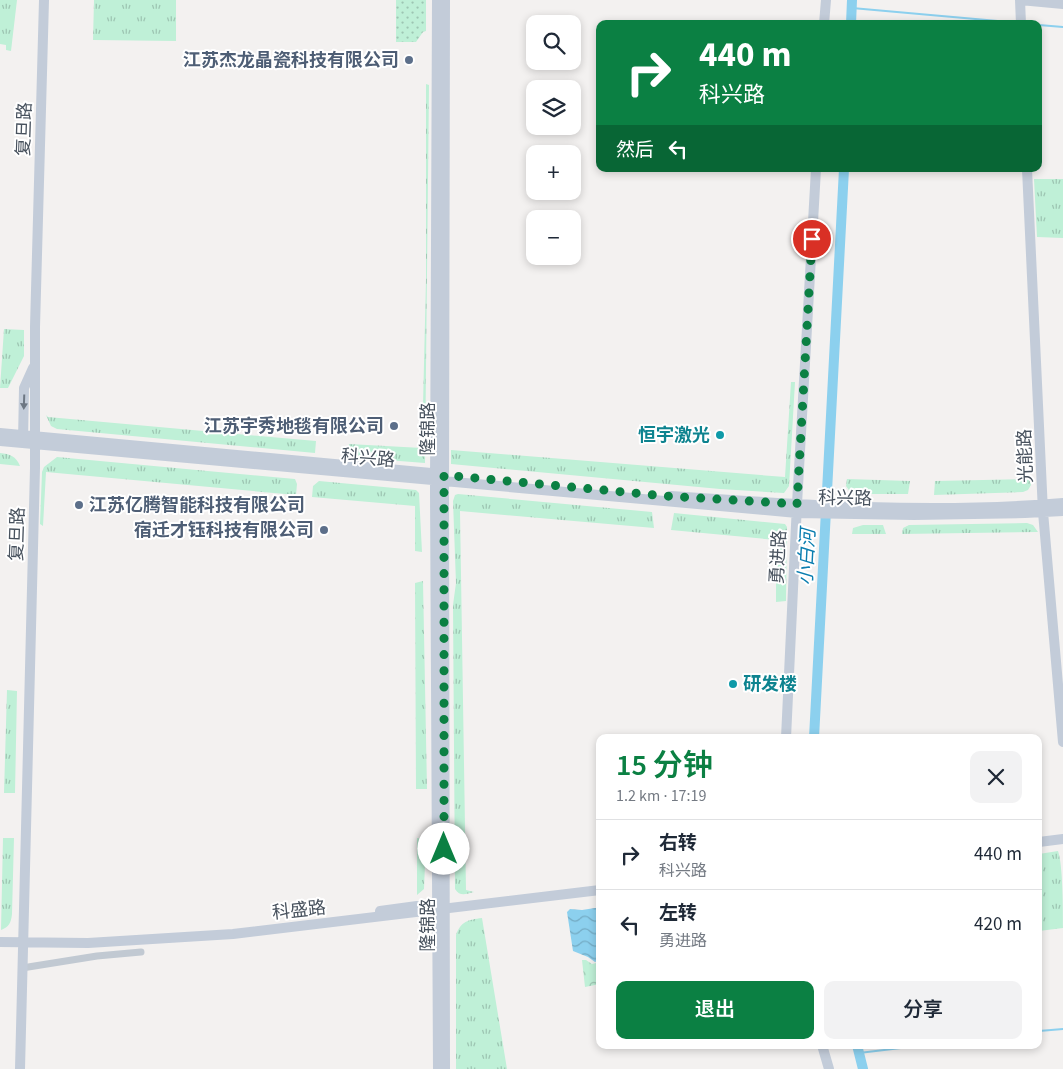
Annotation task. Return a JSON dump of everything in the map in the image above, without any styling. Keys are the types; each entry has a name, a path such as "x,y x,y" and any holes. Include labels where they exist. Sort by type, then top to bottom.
{"street":[{"name":"复旦路","path":"20,1069 44,0"},
{"name":"隆锦路","path":"437,0 441,906 438,1069"},
{"name":"隆锦路","path":"440,478 445,0"},
{"path":"824,20 826,0"},
{"path":"1021,20 1020,0 1063,4"},
{"name":"勇进路","path":"786,734 816,172"},
{"name":"光能路","path":"1027,172 1043,508 1063,742"},
{"path":"23,439 24,388 35,362"},
{"name":"科兴路","path":"0,433 23,439"},
{"name":"科兴路","path":"0,441 35,440 810,510 985,507 1043,508 1063,511"},
{"name":"科兴路","path":"1043,508 1063,503"},
{"path":"1042,842 1063,839"},
{"name":"科盛路","path":"441,906 596,885"},
{"name":"科盛路","path":"0,942 219,929 596,890"},
{"name":"隆锦路","path":"441,906 445,1069"},
{"name":"科盛路","path":"0,936 23,940"},
{"path":"22,968 97,956 141,952"},
{"path":"823,1049 829,1069"}],"green space":[{"path":"0,0 17,0 11,51 6,50 6,45 0,44"},
{"path":"94,0 176,0 176,41 93,40"},
{"path":"396,0 426,0 426,31 423,32 416,42 396,42"},
{"path":"426,84 429,85 425,463 348,457 349,444 422,448 426,279"},
{"path":"1034,179 1063,179 1063,238 1037,237"},
{"path":"4,329 24,330 24,356 8,388 0,388"},
{"path":"791,382 795,382 789,486 784,493 720,489 451,464 451,450 785,477"},
{"path":"46,415 48,417 316,441 315,453 57,429 51,426"},
{"path":"0,453 12,456 20,466 0,464"},
{"path":"57,457 295,479 297,484 296,495 46,472 43,526 40,524 42,472 44,467"},
{"path":"847,479 910,481 908,494 856,494 851,493 846,486"},
{"path":"1030,479 1031,485 1028,490 1023,492 934,495 935,481"},
{"path":"319,481 416,490 419,493 422,552 415,551 415,506 312,497 313,486"},
{"path":"455,495 652,512 654,528 460,511 466,890 474,892 463,894 455,889 453,605 456,583 453,501"},
{"path":"674,513 785,524 787,527 786,601 776,602 776,540 671,530"},
{"path":"1027,523 1033,525 1038,532 902,534 903,528 909,525"},
{"path":"863,525 883,525 886,534 852,534 853,528"},
{"path":"423,581 427,789 416,789 415,583"},
{"path":"7,690 17,691 15,793 4,793"},
{"path":"3,838 14,838 12,917 8,926 1,930"},
{"path":"417,838 426,839 424,889 417,895"},
{"path":"1058,851 1060,858 1063,928 1042,931 1042,854"},
{"path":"482,918 507,1069 456,1069 456,935 460,927 466,922"},
{"path":"582,960 592,964 596,963 596,985 585,987"}],"water":[{"path":"596,908 595,962 573,951 567,912 570,909"}],"waterway":[{"name":"小白河","path":"851,20 852,0"},
{"path":"852,8 987,20"},
{"path":"1042,25 1063,27"},
{"name":"小白河","path":"814,734 844,172"},
{"path":"1042,1031 1063,1029"},
{"name":"小白河","path":"858,1049 863,1069"},
{"path":"859,1053 892,1049"}],"place":[{"name":"江苏杰龙晶瓷科技有限公司","path":"409,60"},
{"name":"江苏宇秀地毯有限公司","path":"394,426"},
{"name":"恒宇激光","path":"720,435"},
{"name":"江苏亿腾智能科技有限公司","path":"79,505"},
{"name":"宿迁才钰科技有限公司","path":"324,530"},
{"name":"研发楼","path":"733,684"}],"route":[{"path":"444,849 444,475 666,496 797,504 812,239"}]}
